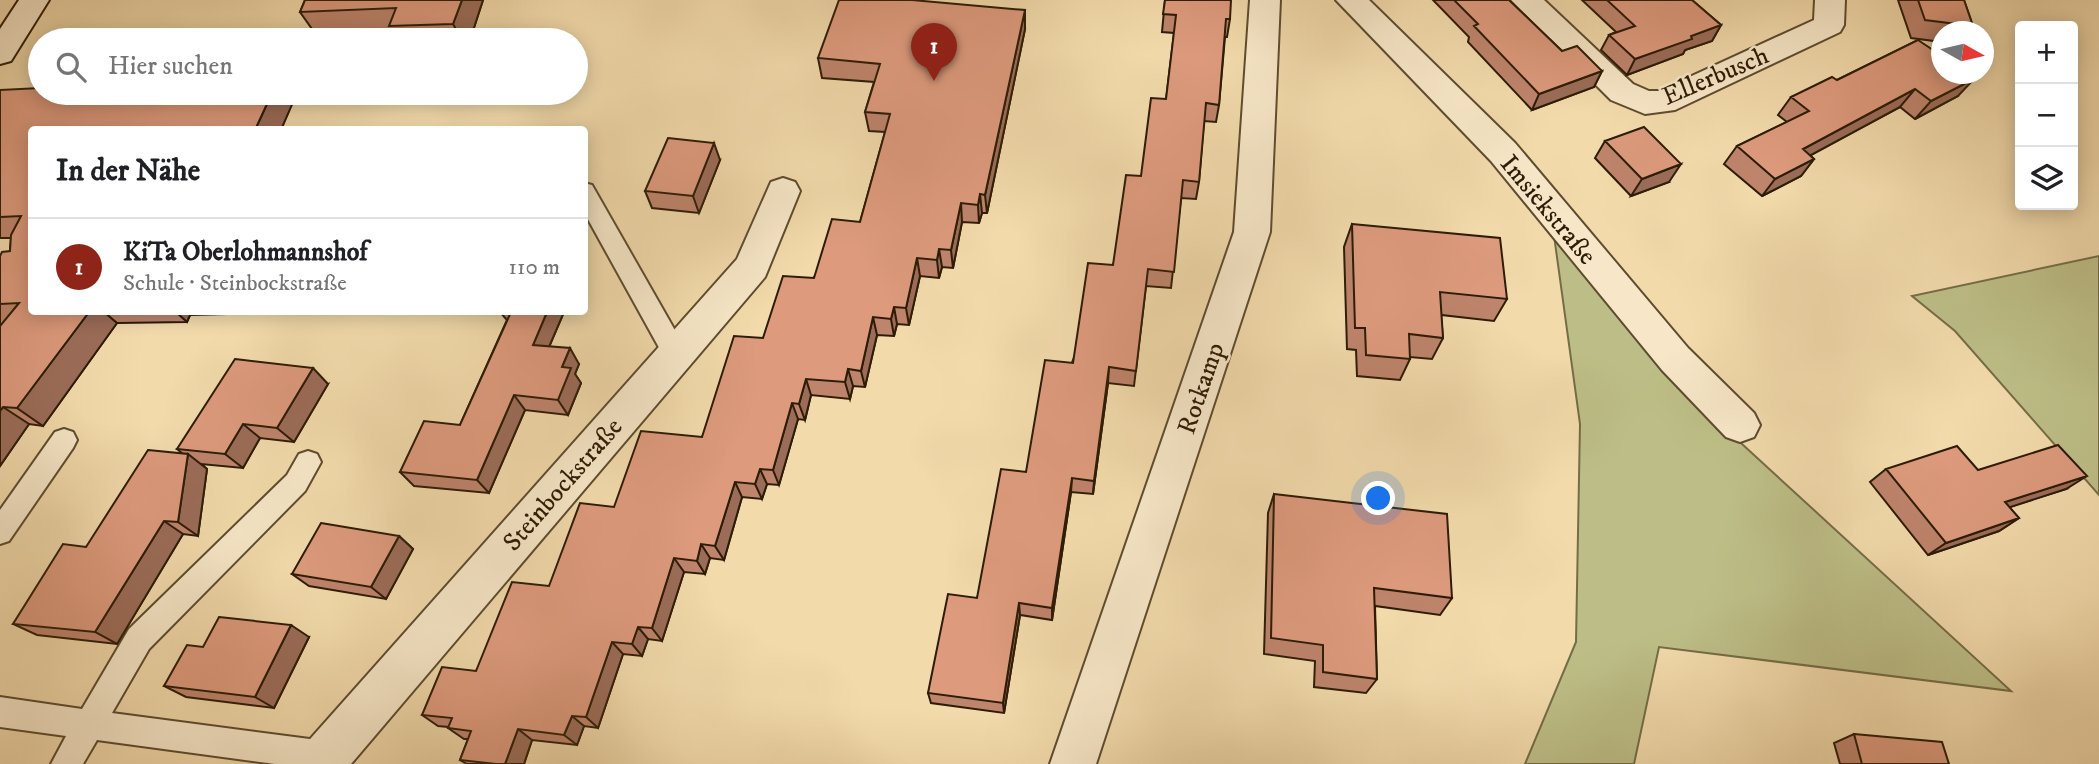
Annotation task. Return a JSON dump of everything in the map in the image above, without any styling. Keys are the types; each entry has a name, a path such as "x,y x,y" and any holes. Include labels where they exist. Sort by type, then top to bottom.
{"street":[{"path":"0,53 34,0"},
{"name":"Rotkamp","path":"1073,764 1252,232 1265,0"},
{"name":"Imsiekstraße","path":"1351,0 1503,152 1675,359 1740,425"},
{"name":"Ellerbusch","path":"1526,0 1622,92 1645,103 1664,102 1829,25 1830,0"},
{"name":"Steinbockstraße","path":"322,760 752,267 783,191"}],"lane":[{"path":"588,198 676,355"},
{"path":"0,532 64,440"},
{"path":"66,764 139,639 296,483 308,462"},
{"path":"0,712 322,760"}],"green space":[{"path":"1552,221 1717,421 2011,691 1659,647 1634,764 1525,764 1576,642 1580,424"},
{"path":"2099,256 2099,495 1955,331 1912,296"}],"building":[{"path":"305,0 462,0 453,24 389,26 396,8 300,12"},
{"path":"839,0 912,0 1025,10 985,195 980,194 978,205 961,203 951,250 939,249 937,260 917,258 906,308 894,307 891,319 873,317 861,371 848,369 845,382 806,379 799,404 792,403 773,470 760,469 755,484 735,482 715,546 701,544 697,561 674,558 652,628 638,627 632,644 612,642 586,717 572,716 564,735 518,729 505,764 460,760 471,731 448,728 452,718 422,715 442,667 476,671 512,582 549,586 580,503 614,507 641,431 702,437 734,336 763,338 783,276 814,278 832,219 860,222 890,114 865,112 880,64 818,58"},
{"path":"1165,0 1231,0 1230,19 1226,19 1219,105 1206,103 1199,182 1183,180 1174,272 1148,269 1136,371 1109,367 1094,481 1072,478 1052,608 1019,603 1003,703 928,693 948,594 977,598 1001,469 1026,472 1045,360 1073,363 1088,263 1113,265 1126,175 1141,176 1151,98 1166,99 1176,15 1163,14"},
{"path":"1454,0 1509,0 1562,51 1577,46 1602,71 1539,94 1474,26 1478,24"},
{"path":"1607,0 1692,0 1721,25 1691,36 1692,39 1635,59 1609,35 1635,26"},
{"path":"1918,0 1964,0 1971,21 1933,21 1925,20"},
{"path":"1918,40 1931,49 1931,84 1964,84 1931,101 1915,89 1803,149 1814,159 1775,179 1737,146 1809,111 1791,97 1832,77 1837,80"},
{"path":"28,89 28,105 266,105 257,126 28,126 28,315 87,315 17,408 3,407 0,411 0,326 19,303 0,304 0,256 2,252 10,251 11,235 21,216 0,217 0,90"},
{"path":"1644,127 1681,164 1642,179 1605,141"},
{"path":"668,138 714,143 693,196 645,191"},
{"path":"1352,224 1500,238 1507,299 1440,292 1443,338 1409,334 1410,359 1366,355 1365,328 1355,328"},
{"path":"510,315 546,315 533,345 570,348 562,367 571,368 558,400 514,395 477,480 400,472 424,421 460,425"},
{"path":"235,359 313,368 277,428 243,424 225,454 177,449"},
{"path":"2058,445 2087,476 2005,502 2019,518 1946,543 1886,469 1957,446 1978,470"},
{"path":"148,450 188,454 178,522 164,521 95,632 13,624 63,544 86,547"},
{"path":"1274,494 1447,514 1452,598 1374,588 1377,679 1323,672 1323,645 1271,638"},
{"path":"321,523 399,536 371,587 292,574"},
{"path":"219,617 291,625 255,697 164,686 187,645 203,647"},
{"path":"1854,734 1942,742 1949,764 1862,764"}],"place":[{"name":"KiTa Oberlohmannshof","path":"934,81"}]}
